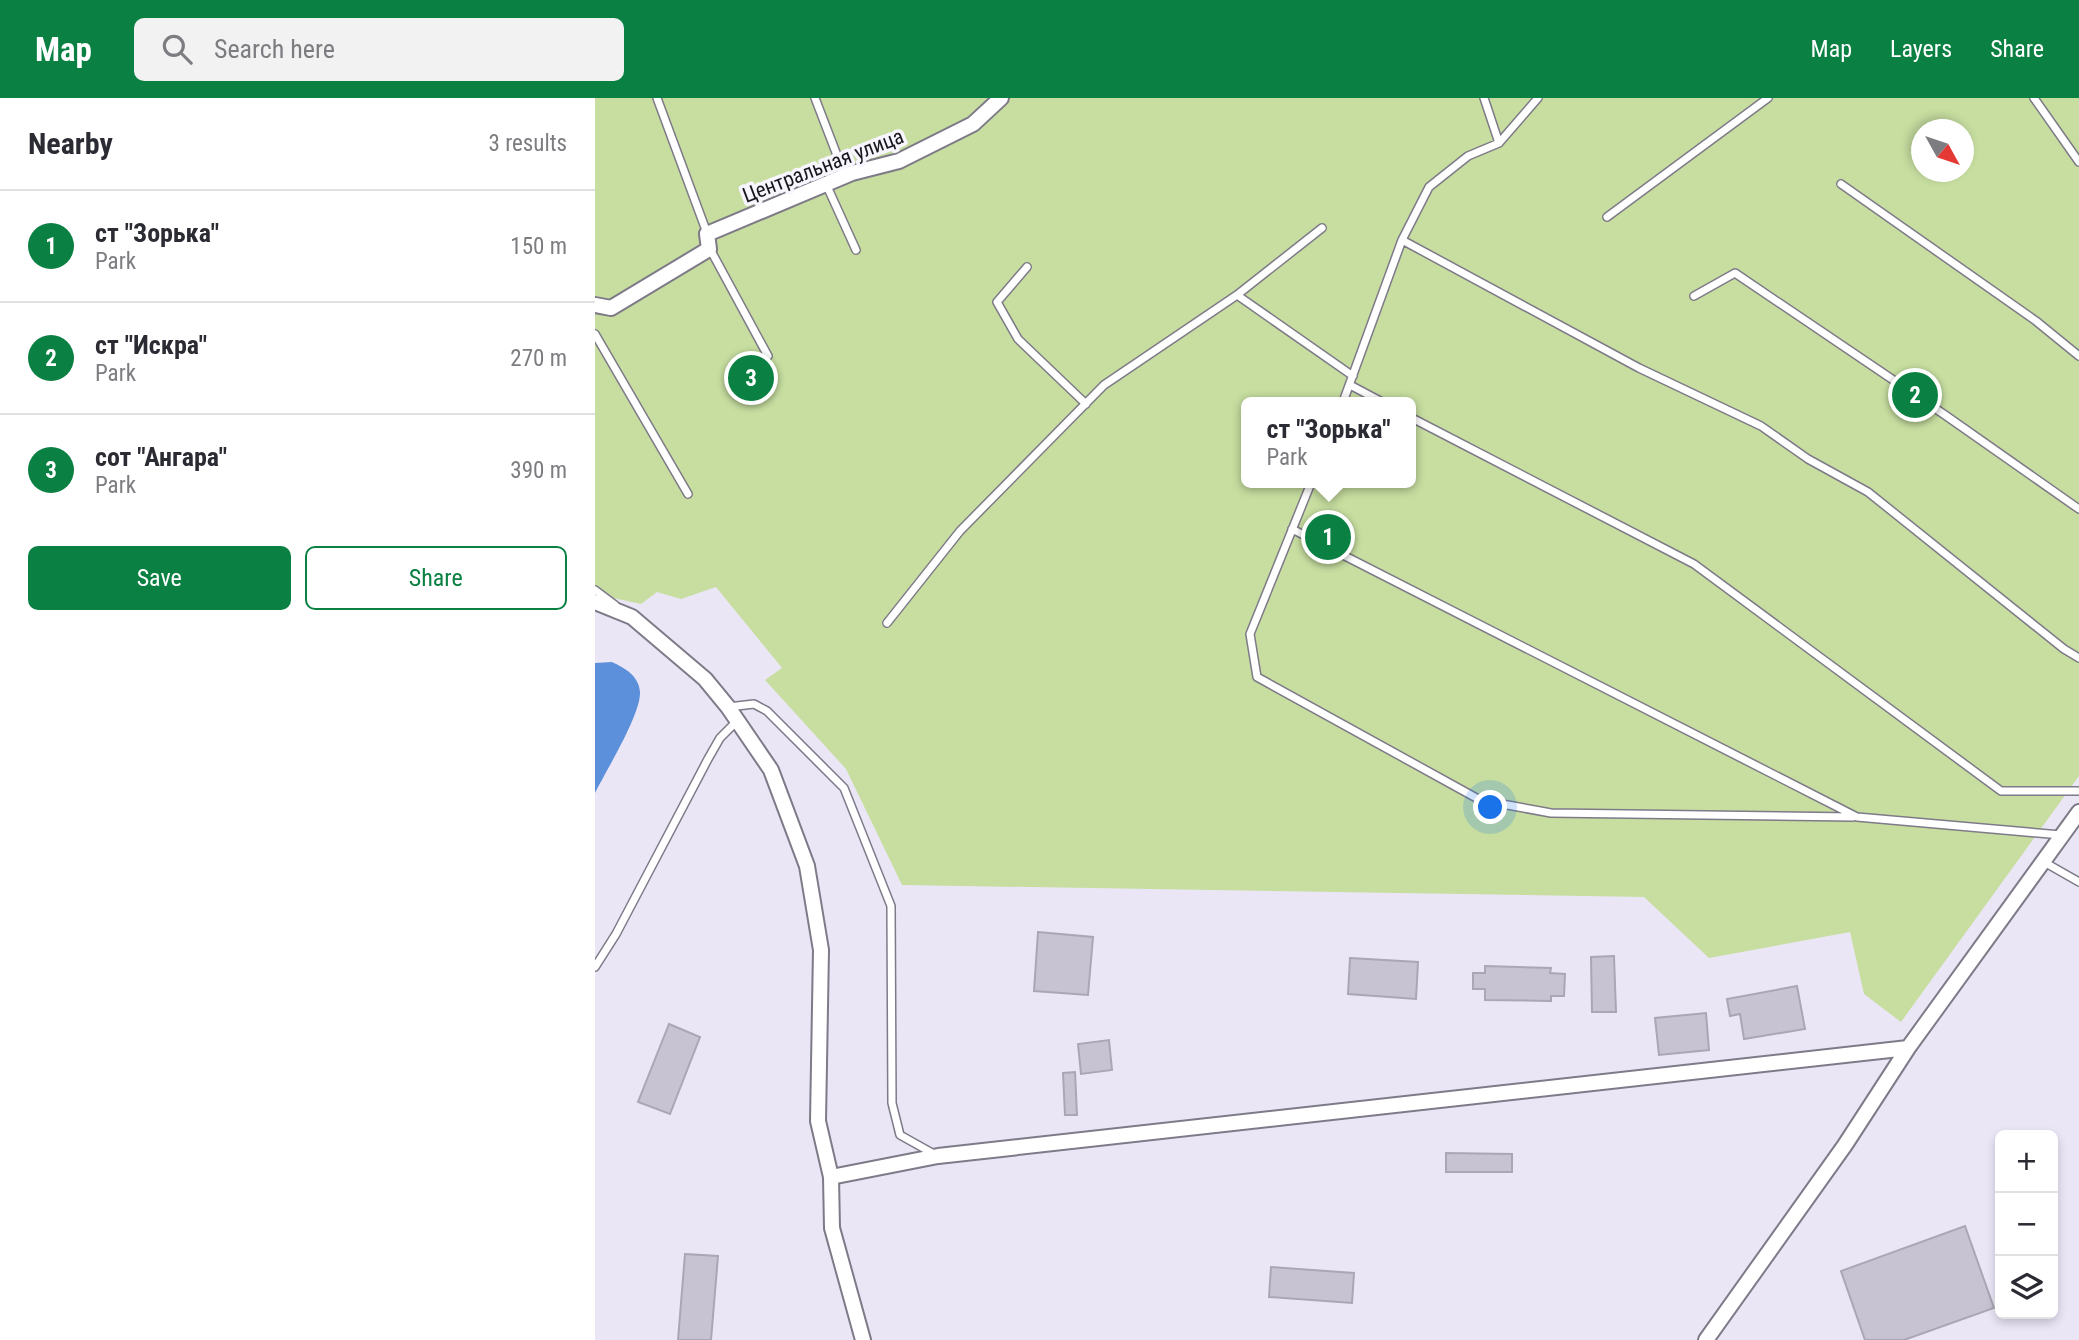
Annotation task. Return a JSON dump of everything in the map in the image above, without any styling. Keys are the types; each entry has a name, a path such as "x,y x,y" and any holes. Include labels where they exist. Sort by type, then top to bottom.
{"street":[{"name":"Центральная улица","path":"595,305 611,308 708,241 826,184 899,161 973,124 992,101"},
{"path":"595,602 632,617 705,679 728,707 771,770 807,866 821,950 818,1121 831,1177 832,1228 863,1340"},
{"path":"1706,1340 1845,1145 1908,1048 2079,812"},
{"path":"831,1177 938,1156 1908,1048"}],"lane":[{"path":"657,98 708,241 768,356"},
{"path":"815,98 845,176"},
{"path":"1484,98 1499,143"},
{"path":"1345,397 1402,240 1429,187 1468,156 1499,143 1538,98"},
{"path":"1607,217 1767,98"},
{"path":"2034,98 2079,162"},
{"path":"826,184 856,250"},
{"path":"1841,184 2036,321 2079,356"},
{"path":"887,623 960,531 1104,385 1237,295 1322,228"},
{"path":"1402,240 1639,368 1761,426 1808,459 1868,492 2064,649 2079,658"},
{"path":"1027,267 997,302 1018,339 1086,404"},
{"path":"1694,296 1735,273 2079,509"},
{"path":"1237,295 1353,376"},
{"path":"595,334 688,494"},
{"path":"1350,385 1373,397"},
{"path":"1416,420 1694,564 2001,791 2079,791"},
{"path":"1309,488 1250,635 1257,677 1480,800 1551,814 1857,817 2063,835"},
{"path":"1292,529 1857,817"},
{"path":"595,590 632,617"},
{"path":"728,707 754,704 767,711 844,788 891,906 892,1103 900,1135 938,1156"},
{"path":"595,967 617,934 720,738 737,720"},
{"path":"2044,862 2079,882"}],"green space":[{"path":"595,98 2079,98 2079,776 1901,1022 1864,994 1850,932 1709,958 1644,897 902,885 846,769 765,680 782,668 716,587 681,599 657,592 641,604 595,594"}],"water":[{"path":"612,662 626,670 637,681 639,702 629,728 595,793 595,663"}],"building":[{"path":"1038,932 1093,937 1088,995 1034,991"},
{"path":"1614,956 1616,1012 1592,1012 1591,957"},
{"path":"1350,958 1418,962 1416,999 1348,994"},
{"path":"1485,966 1551,968 1550,973 1565,974 1564,996 1551,996 1551,1001 1485,1000 1485,989 1473,989 1473,973 1485,973"},
{"path":"1797,986 1805,1029 1744,1039 1740,1014 1730,1016 1727,999"},
{"path":"1706,1013 1709,1050 1659,1055 1655,1018"},
{"path":"669,1024 700,1037 670,1114 638,1102"},
{"path":"1109,1040 1112,1070 1081,1074 1078,1044"},
{"path":"1075,1072 1077,1115 1065,1115 1063,1073"},
{"path":"1446,1153 1512,1154 1512,1172 1446,1172"},
{"path":"1965,1226 1994,1308 1904,1340 1865,1340 1841,1271"},
{"path":"685,1254 718,1256 711,1340 678,1340"},
{"path":"1271,1267 1354,1273 1352,1303 1269,1297"}],"place":[{"name":"сот \"Ангара\"","path":"751,378"},
{"name":"ст \"Искра\"","path":"1915,395"},
{"name":"ст \"Зорька\"","path":"1328,537"}]}
